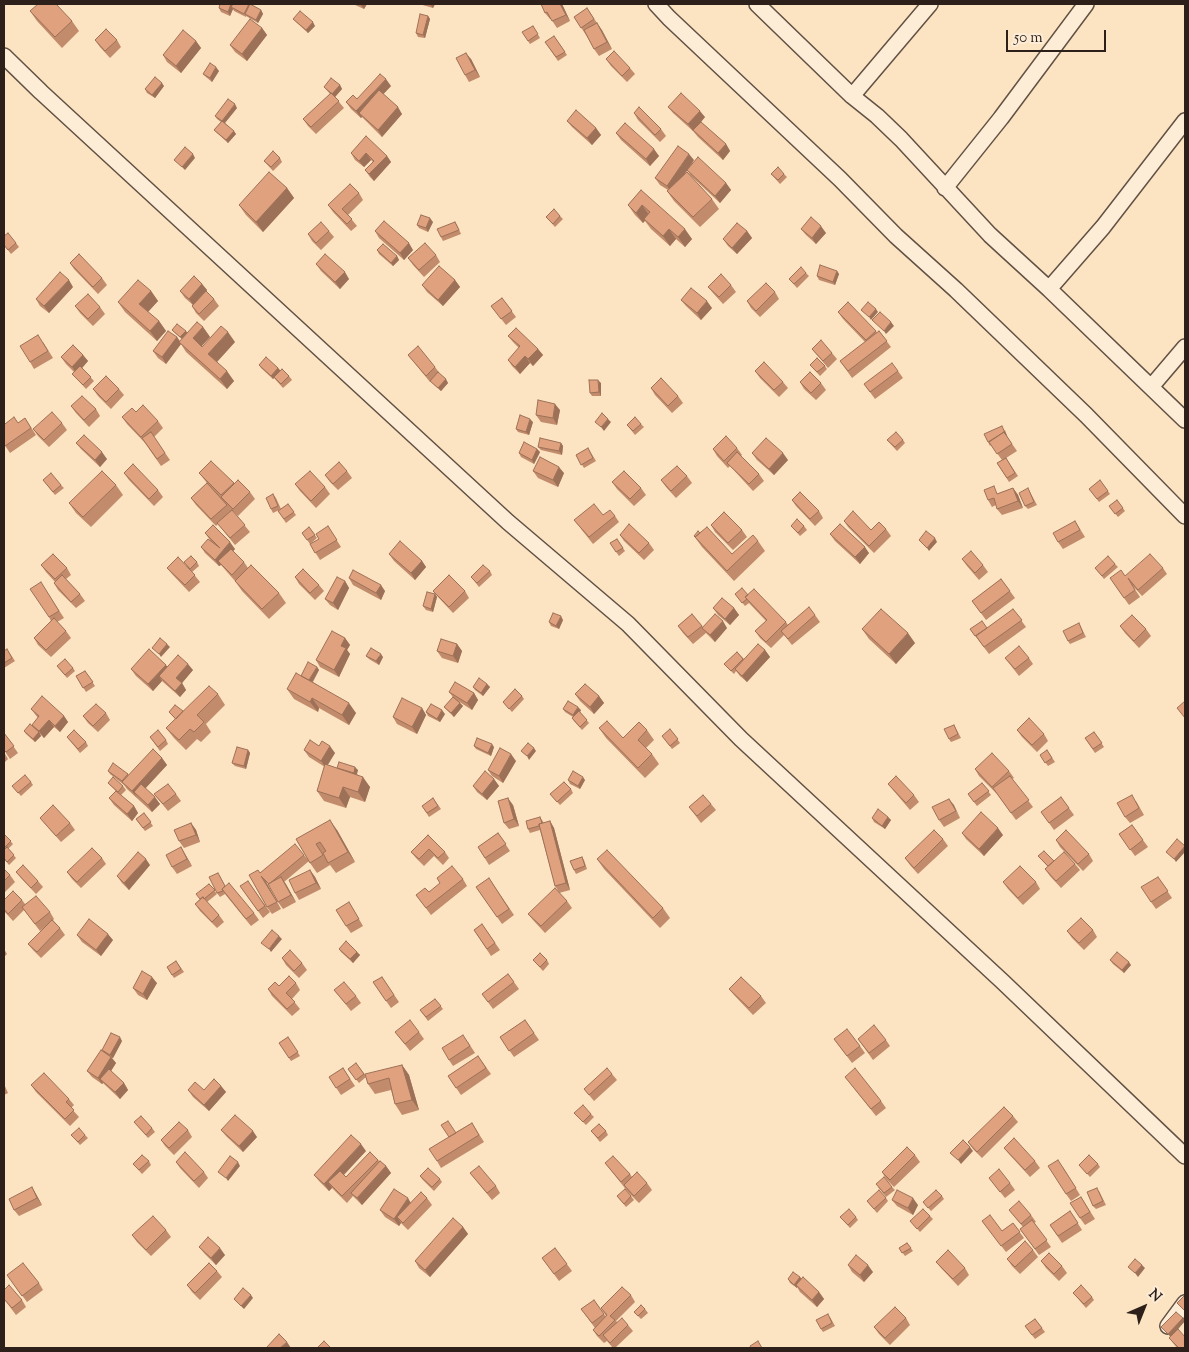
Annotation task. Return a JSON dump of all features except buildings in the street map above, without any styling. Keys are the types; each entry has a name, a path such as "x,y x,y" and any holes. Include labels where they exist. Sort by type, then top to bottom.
{"street":[{"path":"656,4 668,18 840,179 896,236 956,290 1086,414 1185,516"},
{"path":"759,4 852,96 877,116 990,235 1185,420"},
{"path":"852,96 930,4"},
{"path":"945,188 1001,118 1086,4"},
{"path":"4,56 508,522 628,624 740,739 989,969 1185,1156"},
{"path":"1050,290 1103,227 1185,120"},
{"path":"1152,387 1185,347"},
{"path":"1168,1326 1185,1303"}]}
